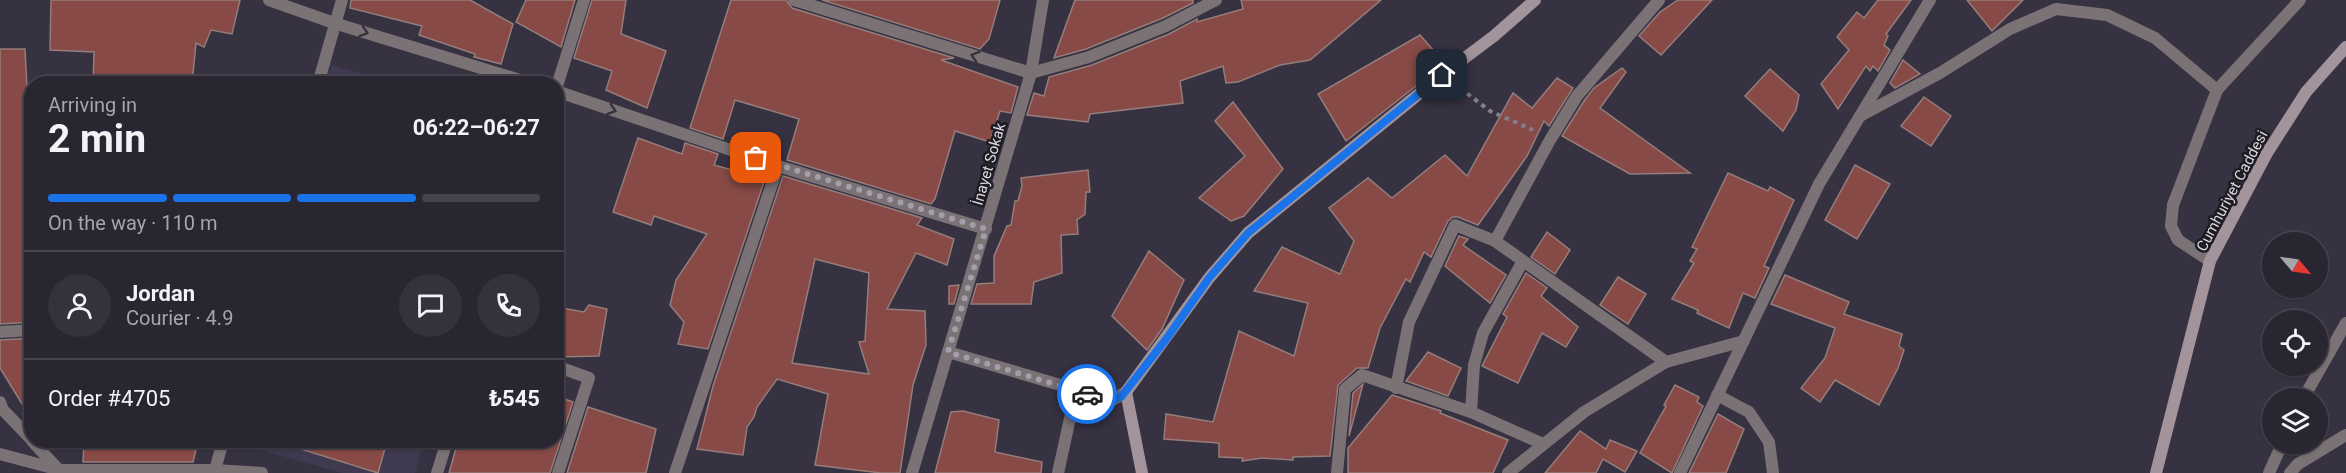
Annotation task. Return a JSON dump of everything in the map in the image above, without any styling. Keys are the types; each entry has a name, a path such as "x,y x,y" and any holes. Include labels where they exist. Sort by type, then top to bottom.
{"street":[{"path":"268,0 334,23 507,76"},
{"path":"320,76 342,0"},
{"path":"560,76 584,0"},
{"path":"794,0 1031,73 1089,57 1166,26 1216,0"},
{"name":"İnayet Sokak","path":"912,473 1031,73 1043,0"},
{"path":"948,352 1076,391 1114,399 1126,392 1209,278 1248,233 1442,75 1494,36 1535,0"},
{"path":"1495,241 1550,140 1577,96 1659,0"},
{"path":"1680,473 1819,184 1930,0"},
{"path":"2210,261 2178,240 2170,226 2173,205 2217,90 2300,0"},
{"path":"1859,117 1940,73 2010,29 2056,9 2107,15 2155,38 2217,90"},
{"name":"Cumhuriyet Caddesi","path":"2156,473 2210,261 2273,144 2306,92 2346,47"},
{"path":"564,93 778,166 986,229"},
{"path":"675,473 778,166"},
{"path":"1396,388 1410,322 1455,225 1495,241 1666,362"},
{"path":"1471,412 1474,365 1483,333 1523,261"},
{"path":"2309,388 2346,323"},
{"path":"0,332 24,330"},
{"path":"1508,473 1584,412 1666,362 1744,341"},
{"path":"558,473 590,378 564,369"},
{"path":"1337,473 1345,389 1362,375 1471,412 1543,444"},
{"path":"1058,473 1076,391"},
{"path":"1126,392 1142,473"},
{"path":"1718,395 1749,412 1769,442 1773,473"},
{"path":"0,402 3,410 24,432"},
{"path":"2290,473 2298,464 2346,435"},
{"path":"39,448 61,472"},
{"path":"215,470 221,448"},
{"path":"437,473 445,448"},
{"path":"0,454 61,472 215,470 262,473"},
{"path":"2269,473 2278,454"}],"path":[{"path":"1442,75 1490,111 1524,125 1550,140"}],"shaded area":[{"path":"331,65 370,76 328,76"},
{"path":"254,448 422,448 415,473 342,473"}],"building":[{"path":"51,0 240,0 232,34 211,30 204,47 196,43 193,76 93,76 94,52 50,50"},
{"path":"351,0 470,0 513,24 501,64 474,57 475,54 419,35 422,26 350,8"},
{"path":"526,0 575,0 561,47 516,22"},
{"path":"592,0 626,0 621,34 666,51 647,108 606,90 612,71 574,58"},
{"path":"731,0 786,0 792,8 954,58 941,60 1018,87 1011,113 1000,111 990,142 955,131 935,199 931,204 787,160 799,119 735,100 723,139 690,128"},
{"path":"822,0 1000,0 989,39 980,49"},
{"path":"1075,0 1193,0 1193,3 1163,18 1086,49 1054,58"},
{"path":"1241,0 1381,0 1310,60 1280,65 1238,82 1226,83 1223,66 1180,81 1183,103 1090,114 1088,122 1027,115 1034,93 1044,96 1049,77 1092,65 1169,34 1197,19 1197,22 1243,9"},
{"path":"1678,0 1712,0 1661,55 1639,36 1660,12"},
{"path":"1878,0 1911,0 1886,34 1888,36 1884,45 1890,50 1878,71 1873,66 1870,71 1866,66 1838,109 1821,84 1849,50 1837,37 1857,12 1864,18"},
{"path":"1967,0 2023,0 1992,31"},
{"path":"1420,35 1441,59 1416,86 1346,141 1318,94"},
{"path":"0,49 25,49 24,322 0,324"},
{"path":"1903,60 1920,74 1895,88 1890,83"},
{"path":"1622,68 1626,72 1600,108 1690,173 1630,174 1562,136 1594,88"},
{"path":"1770,69 1799,95 1796,110 1783,131 1745,96"},
{"path":"1557,78 1573,88 1549,126 1544,121 1527,156 1478,225 1458,217 1453,217 1448,221 1431,257 1424,252 1410,282 1406,279 1380,328 1368,368 1357,368 1338,385 1330,456 1293,457 1293,460 1262,458 1242,461 1243,458 1219,457 1219,443 1164,439 1166,414 1213,422 1239,331 1294,356 1308,303 1254,291 1282,247 1340,274 1354,241 1329,208 1368,178 1392,198 1445,155 1467,176 1513,93 1532,108"},
{"path":"1924,97 1951,116 1931,146 1901,126"},
{"path":"1233,102 1283,169 1244,216 1231,221 1199,198 1245,156 1215,121"},
{"path":"638,138 682,154 685,143 718,154 714,165 765,179 708,349 678,344 684,322 670,305 676,280 707,234 654,216 651,225 613,212"},
{"path":"1855,165 1890,184 1857,239 1825,220"},
{"path":"1088,170 1090,192 1086,192 1085,214 1077,220 1078,234 1061,235 1062,273 1034,282 1031,304 971,304 977,284 994,283 994,256 1007,226 1011,225 1015,201 1018,201 1022,186 1021,178"},
{"path":"1728,173 1768,191 1770,187 1794,200 1764,266 1769,268 1755,298 1743,293 1729,328 1697,313 1698,310 1672,299 1694,263 1690,261 1697,249 1692,247"},
{"path":"783,176 922,218 917,225 954,239 947,265 916,253 887,309 925,311 926,345 913,385 900,473 815,465 828,394 777,379 757,407 747,427 743,455 697,449 713,386","holes":["815,259 869,273 865,341 859,342 869,374 792,363"]},
{"path":"1547,232 1570,250 1555,274 1531,257"},
{"path":"1459,236 1468,239 1463,245 1506,275 1490,303 1445,266"},
{"path":"1149,251 1184,280 1162,329 1147,350 1112,316"},
{"path":"1526,273 1547,288 1541,296 1578,327 1566,347 1542,333 1518,383 1482,366 1507,317 1503,314"},
{"path":"1785,275 1849,302 1844,314 1902,334 1899,346 1904,350 1898,368 1879,405 1835,380 1820,402 1801,388 1825,358 1835,328 1771,304"},
{"path":"1618,277 1646,294 1628,324 1600,305"},
{"path":"959,285 954,304 949,304 949,286"},
{"path":"589,305 607,309 599,356 564,357 564,308 584,312"},
{"path":"24,338 24,407 0,368 0,340"},
{"path":"1428,352 1461,368 1448,396 1406,381"},
{"path":"1363,384 1349,436 1353,393"},
{"path":"1675,385 1699,397 1697,402 1703,406 1672,473 1640,453"},
{"path":"1392,395 1441,411 1440,413 1508,440 1493,473 1348,473 1348,448"},
{"path":"564,399 573,402 564,430"},
{"path":"588,407 656,429 646,473 567,473"},
{"path":"963,411 999,420 995,452 1042,462 1041,473 935,473 951,412"},
{"path":"1718,414 1744,429 1726,473 1689,473"},
{"path":"1580,431 1606,449 1610,440 1637,451 1625,472 1603,459 1596,473 1545,473"},
{"path":"84,448 196,448 193,462 83,462"},
{"path":"297,448 385,448 378,473"},
{"path":"456,448 558,448 550,473 449,473"}],"way so far":[{"path":"756,158 986,229 948,352 1087,394"}],"route":[{"path":"1087,394 1114,399 1121,397 1167,338 1209,278 1248,233 1442,75"}]}
